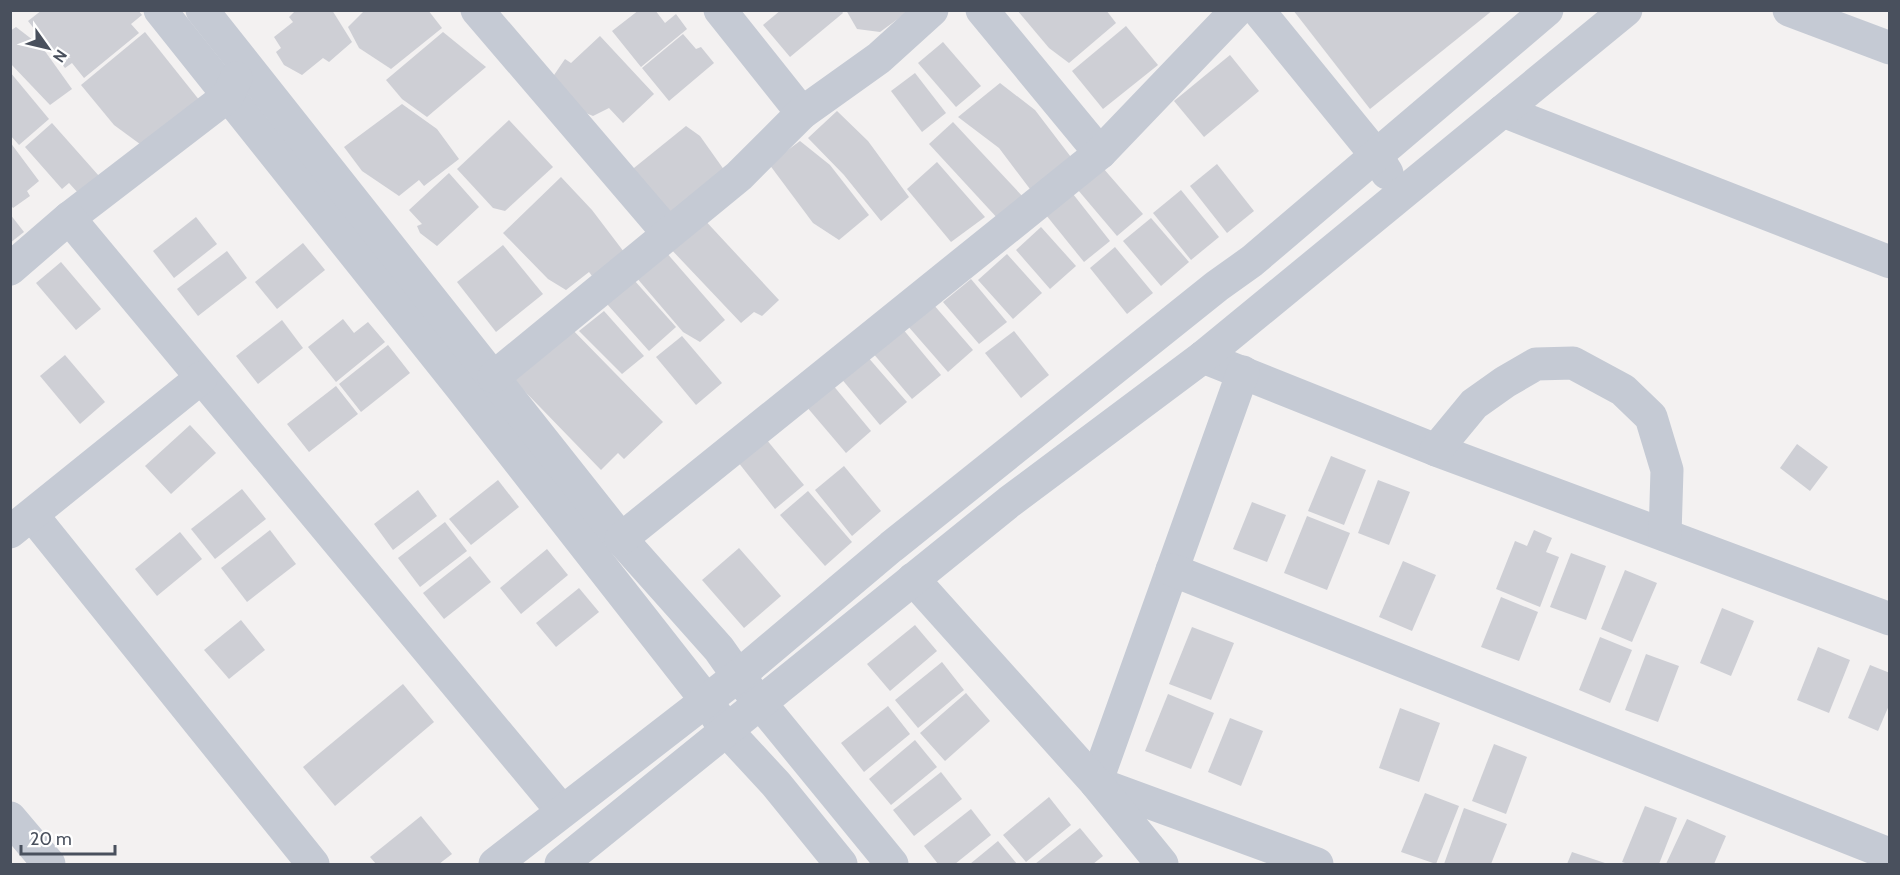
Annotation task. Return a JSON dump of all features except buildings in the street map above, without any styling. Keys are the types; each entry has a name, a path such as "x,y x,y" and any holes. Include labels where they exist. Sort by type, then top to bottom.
{"street":[{"path":"160,10 460,386 706,700 726,730 776,784 841,864"},
{"path":"202,10 621,539 719,649 876,859"},
{"path":"477,10 667,232"},
{"path":"720,10 802,113"},
{"path":"494,377 667,232 739,176 802,113 879,58 932,10"},
{"path":"982,10 1100,153"},
{"path":"621,539 1100,153 1237,10"},
{"path":"1258,10 1376,155 1400,196"},
{"path":"495,864 738,676 891,547 1217,285 1252,261 1547,10"},
{"path":"561,864 1009,502 1203,357 1626,10"},
{"path":"1789,10 1890,48"},
{"path":"10,269 69,218 228,96 243,62"},
{"path":"1503,111 1890,262"},
{"path":"69,218 562,811"},
{"path":"1203,357 1436,450 1890,619"},
{"path":"1436,450 1474,404 1505,382 1536,364 1573,363 1623,390 1651,417 1667,470 1665,535"},
{"path":"1096,783 1243,372"},
{"path":"201,378 22,524 313,864"},
{"path":"1172,570 1882,850"},
{"path":"913,579 1096,783 1162,864"},
{"path":"1096,783 1317,864"},
{"path":"10,818 49,864"}]}
